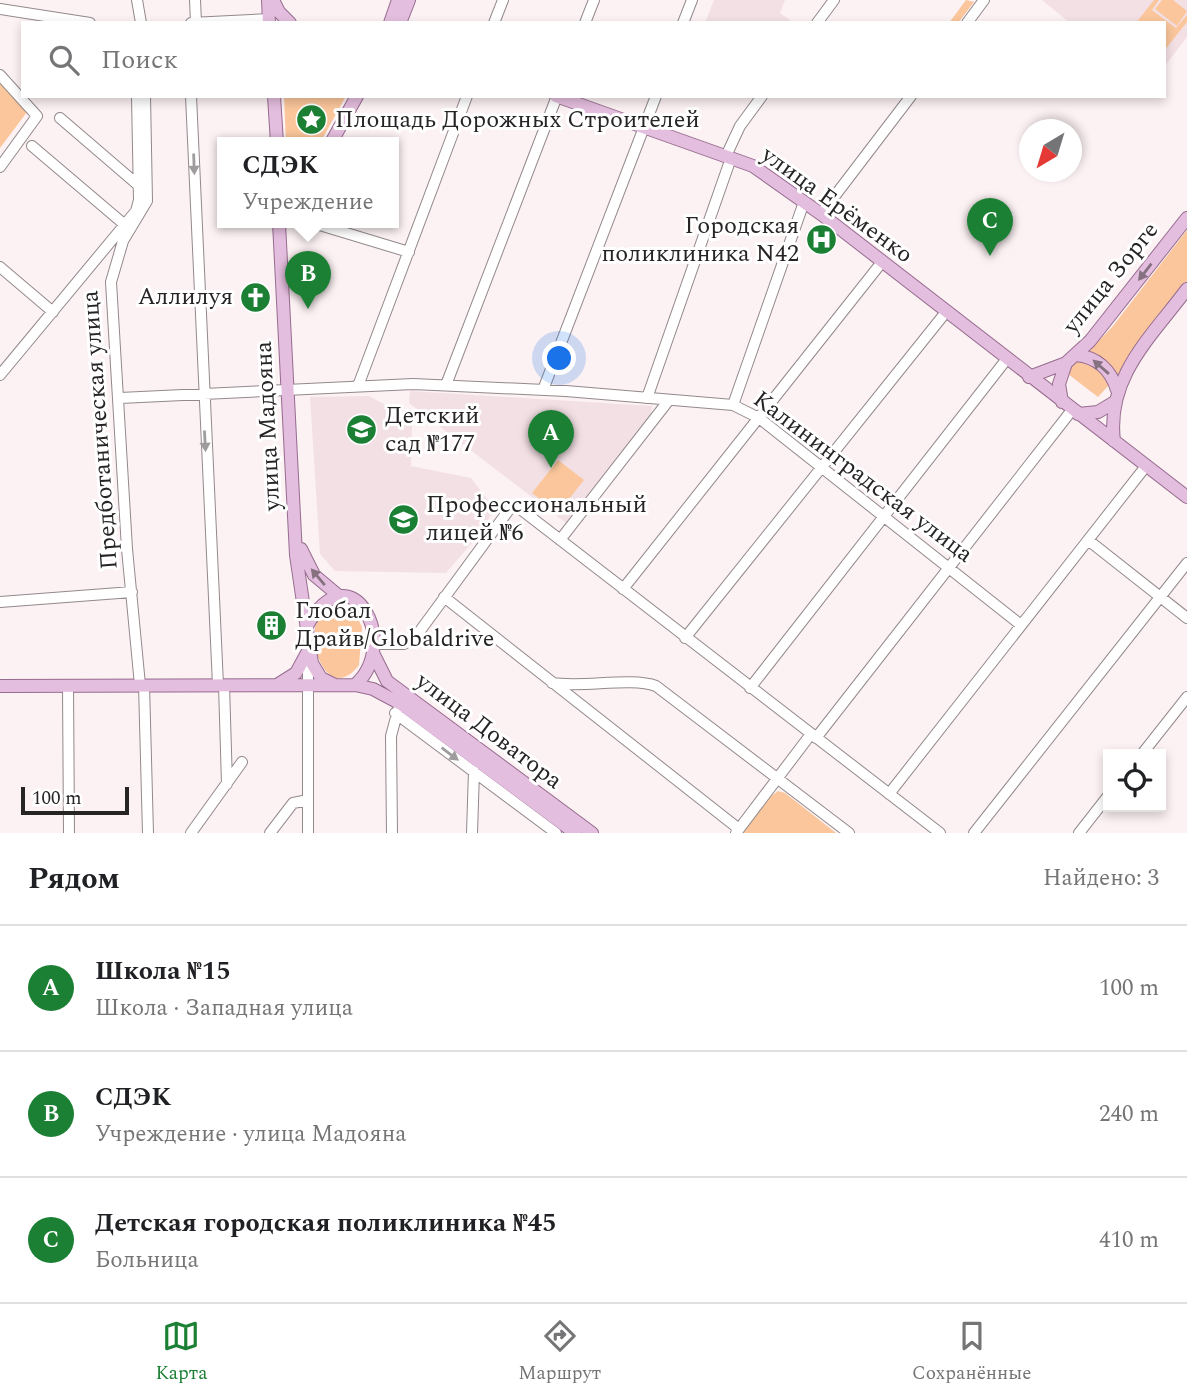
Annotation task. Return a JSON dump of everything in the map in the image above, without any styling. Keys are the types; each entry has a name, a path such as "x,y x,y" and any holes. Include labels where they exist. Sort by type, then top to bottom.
{"main road":[{"path":"391,21 398,0"},
{"path":"401,21 409,0"},
{"path":"271,1 273,21"},
{"path":"271,1 288,21"},
{"path":"274,98 278,137"},
{"path":"334,137 355,98"},
{"name":"улица Ерёменко","path":"562,98 645,130 753,166 821,214 1006,360 1187,497"},
{"name":"улица Зорге","path":"1071,359 1095,336 1187,218"},
{"name":"улица Мадояна","path":"285,228 296,555 306,626"},
{"path":"1071,359 1059,384 1071,408 1098,412 1115,397 1143,346 1187,289"},
{"path":"1029,377 1071,359 1091,358 1104,367 1115,397 1114,441"},
{"name":"улица Мадояна","path":"290,389 301,554 320,582 339,596"},
{"path":"0,686 355,685 366,674 372,649 370,617 365,607 352,598 339,596 322,604 306,626 308,650 316,672 335,685"},
{"name":"улица Доватора","path":"372,649 387,681 592,833"},
{"path":"277,685 296,674 308,650"},
{"name":"улица Доватора","path":"355,685 373,690 575,833"}],"street":[{"path":"3,0 0,10 76,21"},
{"path":"137,0 141,21"},
{"path":"195,0 196,21"},
{"path":"495,21 503,0"},
{"path":"586,21 594,0"},
{"path":"684,21 692,0"},
{"path":"818,21 834,0"},
{"path":"968,21 984,0"},
{"path":"0,75 37,116 0,167"},
{"path":"0,375 138,207 137,98"},
{"name":"Предботаническая улица","path":"145,98 147,201 123,241 112,272 132,592 142,685 148,833"},
{"path":"191,98 203,394 227,783"},
{"path":"358,386 466,98"},
{"path":"446,385 556,98"},
{"path":"543,390 655,98"},
{"path":"647,398 728,157 740,126 761,98"},
{"path":"821,214 909,98"},
{"path":"60,118 138,185"},
{"path":"32,146 125,225"},
{"path":"733,405 804,202"},
{"path":"330,228 409,252"},
{"path":"623,589 883,262"},
{"path":"0,267 53,312"},
{"path":"685,638 946,312"},
{"path":"750,688 1006,360"},
{"name":"Калининградская улица","path":"120,398 358,386 446,385 733,405 759,418 1021,625"},
{"path":"560,540 669,400"},
{"path":"444,597 738,831 778,777 951,568 1071,408"},
{"path":"889,794 1146,466"},
{"path":"372,649 409,643 515,508 940,833"},
{"path":"1088,540 1187,618"},
{"path":"974,833 1187,563"},
{"path":"0,601 132,592"},
{"path":"307,833 308,650"},
{"path":"551,682 575,686 642,683 656,687 849,833"},
{"path":"68,686 69,833"},
{"path":"1146,749 1187,697"},
{"path":"392,833 391,736 398,709"},
{"name":"улица Доватора","path":"398,709 552,832"},
{"path":"191,833 242,762"},
{"path":"472,833 474,771"},
{"path":"270,833 293,803 308,800"},
{"path":"1079,833 1103,802"}],"shaded area":[{"path":"714,0 785,0 780,13 791,21 706,21"},
{"path":"966,0 974,2 960,21 950,21"},
{"path":"1042,0 1187,0 1187,37 1166,64 1166,21 1068,21"},
{"path":"1154,0 1159,0 1152,10 1176,28 1187,15 1187,22 1166,48 1166,21 1138,21"},
{"path":"1162,0 1173,0 1187,11 1177,26 1155,9"},
{"path":"0,82 27,112 0,148"},
{"name":"Площадь Дорожных Строителей","path":"284,98 345,98 323,137 286,137"},
{"path":"1187,230 1187,281 1118,377 1091,354 1090,350 1113,326"},
{"path":"1078,360 1101,368 1109,385 1098,397 1068,374 1072,364"},
{"path":"410,391 652,406 651,414 566,523 409,403"},
{"name":"Профессиональный лицей №6","path":"369,396 406,416 412,423 411,466 471,478 494,508 483,530 446,573 335,571 320,554 310,397"},
{"path":"558,460 584,480 558,513 532,493"},
{"path":"338,604 353,609 362,627 359,665 347,676 336,678 327,672 320,661 315,633 317,620 323,611"},
{"path":"778,791 785,793 836,833 742,833 770,797"}],"place":[{"name":"Площадь Дорожных Строителей","path":"312,120"},
{"name":"Городская поликлиника N42","path":"822,240"},
{"name":"Детская городская поликлиника №45","path":"990,256"},
{"name":"Аллилуя","path":"256,297"},
{"name":"СДЭК","path":"308,309"},
{"name":"Детский сад №177","path":"362,430"},
{"name":"Школа №15","path":"551,468"},
{"name":"Профессиональный лицей №6","path":"403,519"},
{"name":"Глобал Драйв/Globaldrive","path":"272,625"}]}
